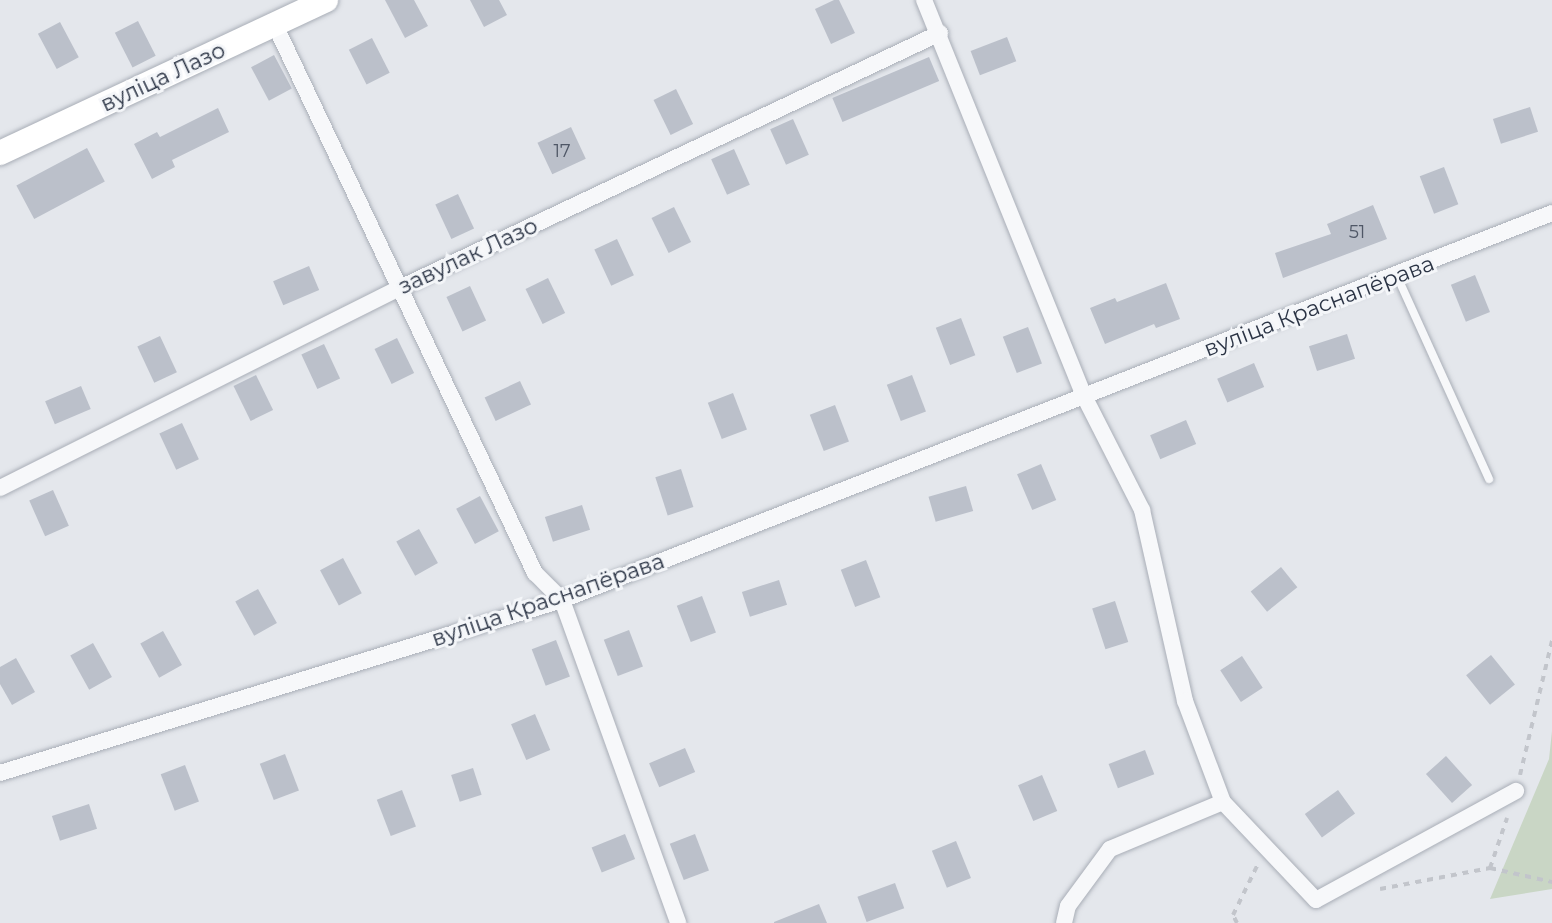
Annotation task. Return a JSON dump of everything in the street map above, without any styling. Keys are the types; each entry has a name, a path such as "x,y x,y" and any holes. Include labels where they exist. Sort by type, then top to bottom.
{"main road":[{"name":"вуліца Лазо","path":"0,153 326,0"}],"street":[{"path":"924,0 940,33 1085,398 1142,510 1185,701 1223,802 1316,900 1516,791"},
{"path":"275,25 402,287 535,573 562,600 678,923"},
{"name":"завулак Лазо","path":"0,488 402,287 940,33"},
{"name":"вуліца Краснапёрава","path":"0,773 562,600 1552,213"},
{"path":"1064,923 1068,906 1110,849 1223,802"}],"lane":[{"path":"1397,276 1489,479"}],"path":[{"path":"1490,868 1516,791 1552,641"},
{"path":"1237,923 1233,915 1263,856"},
{"path":"1376,889 1490,868 1552,882"}],"green space":[{"path":"1552,731 1552,889 1490,899 1549,759"}],"building":[{"path":"385,0 414,0 428,26 405,38"},
{"path":"470,0 499,0 507,15 484,27"},
{"path":"839,0 855,33 831,44 815,9"},
{"path":"138,21 156,56 133,68 115,33"},
{"path":"60,22 79,57 57,69 38,34"},
{"path":"1007,37 1016,61 980,75 971,51"},
{"path":"372,38 390,73 367,85 349,50"},
{"path":"274,55 292,89 269,101 251,67"},
{"path":"929,57 939,81 843,122 832,98"},
{"path":"676,89 693,124 671,135 654,100"},
{"path":"1530,107 1538,132 1501,144 1493,119"},
{"path":"218,108 229,132 172,160 175,167 152,179 134,144 157,132 160,137"},
{"path":"793,119 809,155 786,165 770,129"},
{"path":"571,127 586,159 552,174 537,143"},
{"path":"87,148 105,182 34,219 16,186"},
{"path":"734,149 750,185 727,195 711,159"},
{"path":"1444,167 1458,204 1434,214 1420,176"},
{"path":"458,194 474,228 451,239 435,205"},
{"path":"1373,205 1387,239 1283,278 1275,253 1331,234 1327,224"},
{"path":"674,207 691,242 669,253 652,218"},
{"path":"617,239 634,275 611,286 594,250"},
{"path":"309,266 319,290 283,305 273,281"},
{"path":"1475,275 1490,312 1466,322 1451,285"},
{"path":"548,278 565,313 543,324 526,289"},
{"path":"1166,283 1180,319 1156,328 1154,324 1105,344 1090,308 1115,298 1117,302"},
{"path":"470,286 486,320 462,331 446,297"},
{"path":"961,318 975,355 950,365 936,328"},
{"path":"1028,327 1042,363 1017,373 1003,337"},
{"path":"1347,334 1355,359 1317,371 1309,346"},
{"path":"160,336 177,372 154,383 137,347"},
{"path":"397,338 414,373 392,384 375,349"},
{"path":"324,344 340,378 317,389 301,355"},
{"path":"1254,363 1264,387 1227,403 1217,379"},
{"path":"256,375 273,410 251,421 234,386"},
{"path":"912,375 926,411 901,421 887,385"},
{"path":"520,381 531,405 496,421 485,397"},
{"path":"81,386 91,409 55,424 45,401"},
{"path":"733,393 747,429 722,439 708,403"},
{"path":"835,405 849,441 824,451 810,415"},
{"path":"1186,420 1196,444 1160,459 1150,435"},
{"path":"182,423 199,459 176,470 159,434"},
{"path":"1041,464 1056,500 1032,510 1017,474"},
{"path":"681,469 693,507 668,515 655,477"},
{"path":"966,486 973,511 936,522 929,497"},
{"path":"53,490 69,526 45,536 29,501"},
{"path":"480,496 499,531 475,544 456,509"},
{"path":"582,505 590,530 553,542 545,517"},
{"path":"419,529 438,563 415,576 396,542"},
{"path":"343,558 362,593 339,606 320,570"},
{"path":"866,560 880,597 855,607 841,570"},
{"path":"1281,567 1297,587 1267,612 1251,592"},
{"path":"779,580 787,605 750,617 742,592"},
{"path":"258,589 277,623 254,636 235,602"},
{"path":"702,596 716,632 691,642 677,606"},
{"path":"1115,601 1128,642 1105,649 1092,608"},
{"path":"629,630 643,666 618,676 604,640"},
{"path":"163,631 182,665 159,678 140,644"},
{"path":"556,640 570,676 546,686 532,649"},
{"path":"93,643 112,677 89,690 70,656"},
{"path":"1491,655 1515,685 1490,705 1466,675"},
{"path":"1242,656 1263,688 1241,702 1220,670"},
{"path":"16,658 35,692 12,705 0,684 0,667"},
{"path":"535,714 550,750 526,760 511,724"},
{"path":"685,748 695,772 659,787 649,763"},
{"path":"1145,750 1154,774 1118,788 1109,764"},
{"path":"285,754 299,790 274,800 260,764"},
{"path":"1446,756 1472,785 1452,803 1426,774"},
{"path":"185,765 199,801 175,811 161,774"},
{"path":"473,768 482,795 460,802 451,775"},
{"path":"1042,775 1057,811 1033,821 1018,785"},
{"path":"402,790 416,826 391,836 377,800"},
{"path":"1338,790 1355,813 1322,838 1305,814"},
{"path":"89,804 97,829 60,841 52,816"},
{"path":"625,834 635,859 602,873 592,847"},
{"path":"695,834 709,870 684,880 670,844"},
{"path":"956,841 971,878 947,888 932,851"},
{"path":"895,883 904,908 867,922 857,897"},
{"path":"819,904 827,923 774,923 774,922"}]}
